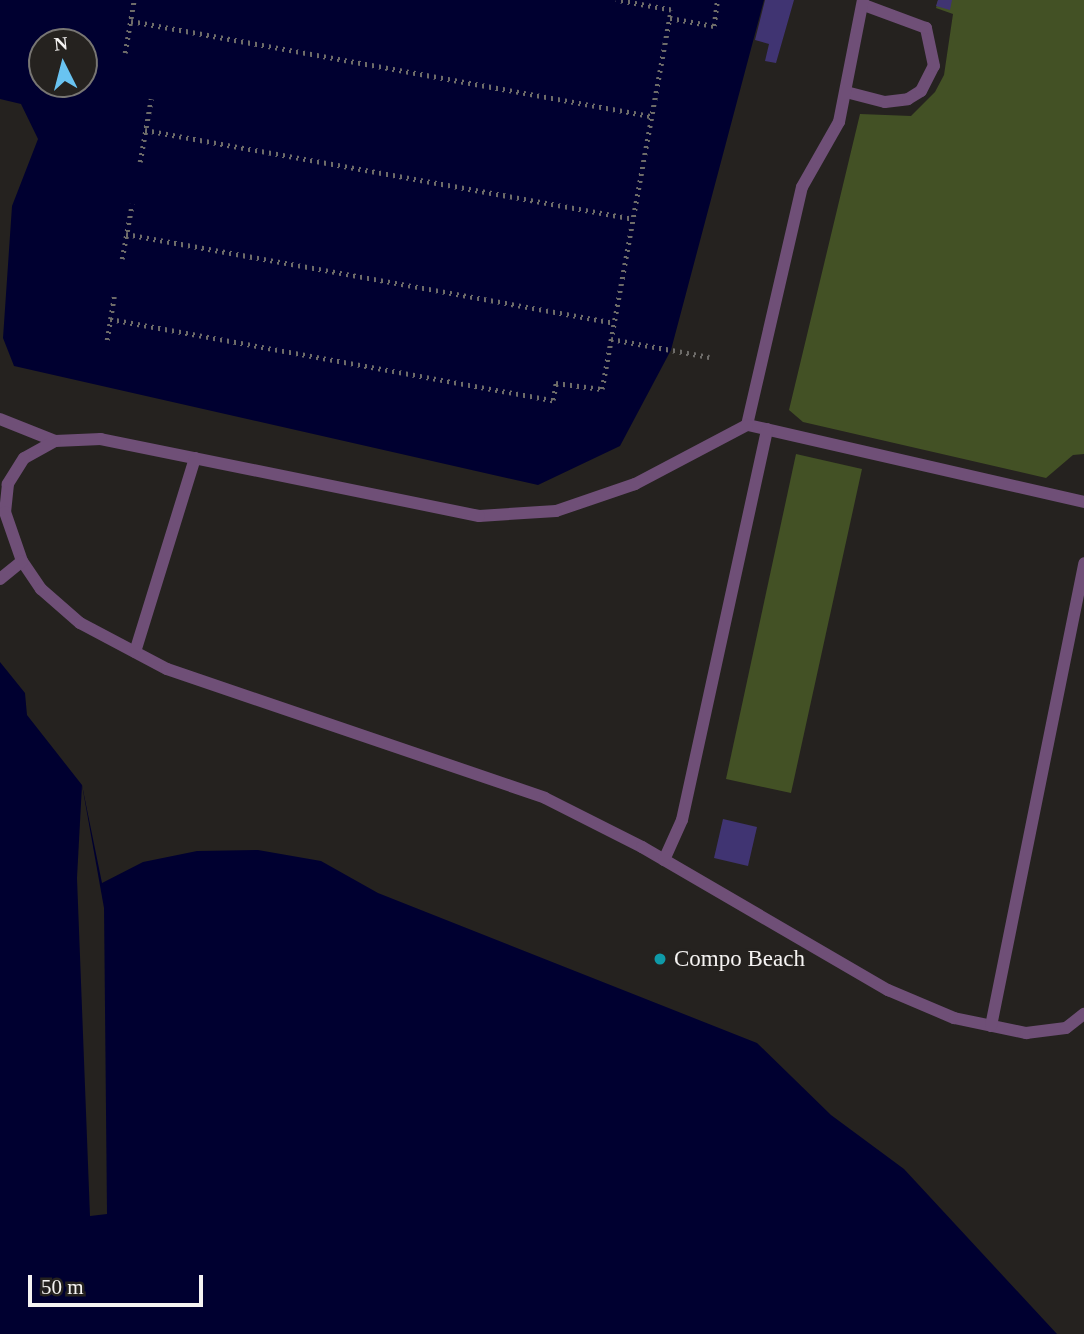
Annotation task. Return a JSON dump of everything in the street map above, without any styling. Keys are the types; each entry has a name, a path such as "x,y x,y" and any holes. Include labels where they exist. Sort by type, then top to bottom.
{"lane":[{"path":"747,425 802,187 813,156 839,122 865,3 926,28 934,66 921,91 908,99 885,102 846,92"},
{"path":"0,419 55,441 101,439 479,516 556,511 635,484 747,425 1084,502"},
{"path":"664,860 682,820 767,429"},
{"path":"55,441 24,458 8,484 5,512 22,561 80,623 135,652 299,718 545,798 664,860 888,990 991,1026 1026,1033 1066,1028 1084,1014"},
{"path":"135,652 195,458"},
{"path":"0,579 22,561"},
{"path":"991,1026 1084,563"}],"path":[{"path":"125,52 134,0"},
{"path":"110,318 553,400 556,383 602,389 671,10 616,0"},
{"path":"670,18 713,26 717,0"},
{"path":"131,21 650,116"},
{"path":"140,162 151,99"},
{"path":"145,130 633,219"},
{"path":"122,259 132,204"},
{"path":"126,234 614,323"},
{"path":"107,341 114,297"},
{"path":"611,339 709,357"}],"green space":[{"path":"938,0 1084,0 1084,454 1073,455 1046,478 803,422 789,410 860,114 911,116 935,92 944,75 953,14 936,8"},
{"path":"796,454 862,469 791,793 726,779"}],"shaded area":[{"path":"0,0 764,0 671,350 620,446 538,485 14,366 3,338 12,206 38,139 21,104 0,99"},
{"path":"0,662 25,693 27,715 82,785 102,883 143,862 197,851 258,850 321,861 378,893 757,1043 831,1115 904,1169 1057,1334 0,1334"}],"pier":[{"path":"82,785 104,908 107,1214 90,1216 77,878"}],"building":[{"path":"765,0 794,0 776,63 765,61 769,44 755,40"},
{"path":"938,0 952,0 950,10 936,6"},
{"path":"723,819 757,827 748,866 714,858"}],"place":[{"name":"Compo Beach","path":"660,959"}]}
